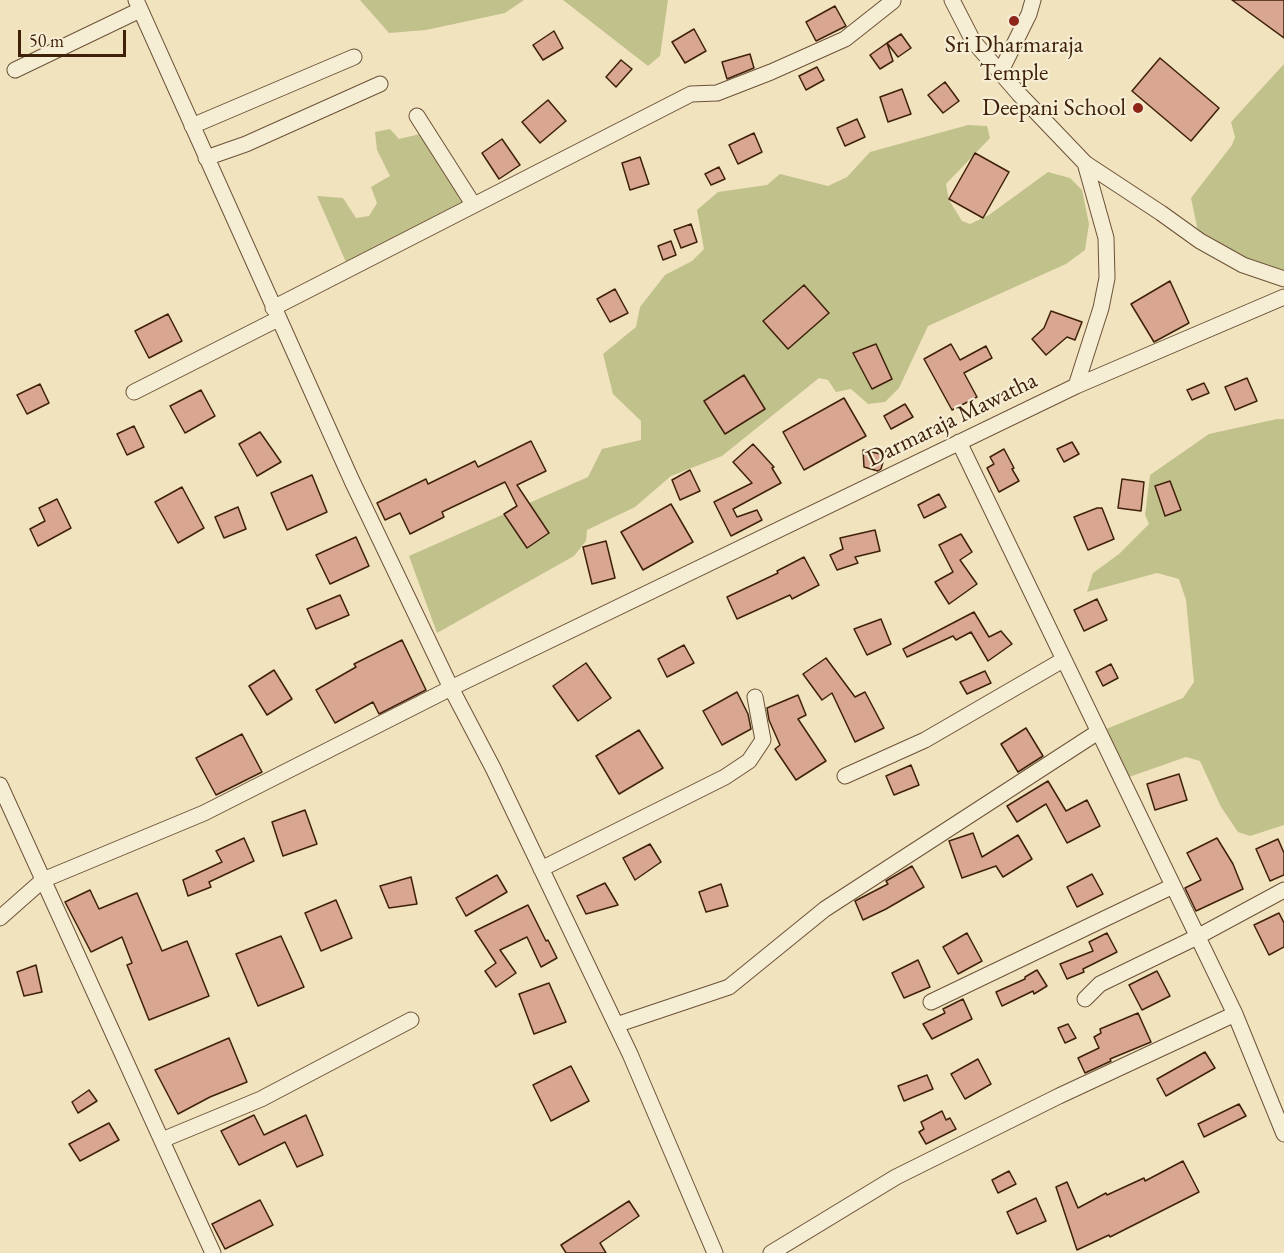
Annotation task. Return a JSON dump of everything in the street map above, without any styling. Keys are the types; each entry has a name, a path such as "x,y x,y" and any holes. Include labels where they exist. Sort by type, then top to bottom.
{"street":[{"path":"134,392 473,204 691,94 717,93 845,39 893,0"},
{"name":"Darmaraja Mawatha","path":"0,918 43,880 204,813 451,688 1076,386 1101,308 1107,278 1106,238 1085,163 973,41 952,0"},
{"path":"1000,73 1029,14 1033,0"},
{"path":"15,70 138,5 352,481 616,1025 715,1253"},
{"path":"192,126 354,57"},
{"path":"206,158 246,144 380,84"},
{"path":"417,116 473,204"},
{"path":"1085,163 1200,241 1243,265 1284,279"},
{"path":"1076,386 1284,297"},
{"path":"959,442 1235,1014 1284,1134"},
{"path":"845,776 925,741 1063,660"},
{"path":"541,869 725,777 748,760 763,740 755,697"},
{"path":"616,1025 729,987 825,909 1098,732"},
{"path":"0,785 213,1253"},
{"path":"931,1002 1173,886"},
{"path":"1085,999 1100,984 1197,937 1284,890"},
{"path":"771,1253 896,1177 1059,1096 1235,1014"},
{"path":"162,1140 261,1099 411,1020"}],"green space":[{"path":"360,0 524,0 505,13 426,30 389,33"},
{"path":"563,0 668,0 660,56 648,66"},
{"path":"1284,64 1284,279 1200,241 1191,198 1232,145 1235,137 1231,122"},
{"path":"968,125 987,126 990,138 946,184 949,200 962,221 970,224 989,215 1048,172 1070,178 1082,190 1089,224 1085,250 1066,264 928,326 899,388 885,402 868,404 851,389 836,392 828,380 819,378 722,456 671,476 635,507 587,530 586,541 574,556 437,633 409,556 588,477 602,449 641,440 641,421 613,394 603,354 636,327 640,307 665,275 692,261 704,249 697,210 718,192 767,185 780,174 828,186 847,177 870,152"},
{"path":"390,129 399,139 420,134 466,208 349,269 317,196 343,198 356,218 369,216 377,203 371,187 390,176 377,150 375,132"},
{"path":"1284,419 1284,825 1250,836 1238,832 1221,807 1200,761 1186,757 1129,777 1106,729 1183,698 1194,682 1186,600 1179,579 1157,573 1087,592 1093,573 1119,554 1149,524 1145,515 1150,475 1209,434"}],"building":[{"path":"1232,0 1284,0 1284,38"},
{"path":"835,6 846,26 816,41 806,22"},
{"path":"694,29 706,51 685,63 672,42"},
{"path":"554,31 563,48 543,60 533,45"},
{"path":"901,34 911,48 898,57 887,43"},
{"path":"887,43 893,61 880,69 870,55"},
{"path":"750,54 754,68 727,79 722,62"},
{"path":"1160,58 1219,108 1191,141 1132,91"},
{"path":"621,60 632,69 616,87 606,77"},
{"path":"817,67 824,80 806,90 799,76"},
{"path":"945,82 959,101 943,113 928,95"},
{"path":"902,89 911,114 888,122 880,97"},
{"path":"548,100 566,121 540,143 522,122"},
{"path":"857,119 865,137 845,146 837,128"},
{"path":"754,133 762,152 738,164 729,145"},
{"path":"502,139 520,165 499,179 482,153"},
{"path":"975,153 1009,172 983,218 949,199"},
{"path":"640,157 649,184 630,190 622,163"},
{"path":"719,167 725,179 711,185 705,174"},
{"path":"691,224 697,242 681,248 674,230"},
{"path":"671,241 676,255 663,260 658,246"},
{"path":"1170,281 1189,323 1154,342 1131,304"},
{"path":"804,285 829,313 788,349 763,321"},
{"path":"615,289 628,313 610,322 597,299"},
{"path":"1051,311 1082,322 1075,340 1067,337 1046,355 1032,339 1044,328"},
{"path":"168,314 182,341 149,358 135,331"},
{"path":"876,344 892,379 872,389 853,353"},
{"path":"951,344 960,360 986,346 992,358 964,373 977,397 952,410 924,359"},
{"path":"744,375 765,409 725,434 704,401"},
{"path":"1247,378 1257,401 1235,410 1225,387"},
{"path":"1204,383 1209,393 1192,400 1187,390"},
{"path":"40,384 49,403 27,414 17,395"},
{"path":"201,390 215,416 185,433 170,406"},
{"path":"844,398 866,436 804,470 783,432"},
{"path":"905,404 913,417 891,429 884,416"},
{"path":"134,426 144,447 127,455 117,434"},
{"path":"260,432 281,462 257,476 239,444"},
{"path":"531,441 546,471 517,485 549,533 527,548 504,514 517,506 505,482 442,512 444,517 410,534 400,513 385,520 377,503 426,479 428,484 475,461 478,467"},
{"path":"1072,442 1079,454 1064,462 1057,449"},
{"path":"753,444 774,467 772,468 781,483 733,509 737,517 757,510 762,520 731,536 714,502 752,483 733,462"},
{"path":"1004,449 1019,481 999,492 987,468 994,464 990,457"},
{"path":"863,450 885,455 881,469 878,471 864,467"},
{"path":"690,470 700,491 680,500 672,480"},
{"path":"312,475 327,512 287,530 271,493"},
{"path":"1122,479 1144,482 1141,511 1118,508"},
{"path":"1170,481 1181,510 1165,516 1155,486"},
{"path":"182,487 204,528 178,543 155,502"},
{"path":"939,494 946,507 924,518 918,505"},
{"path":"57,499 71,528 38,546 30,529 45,521 39,508"},
{"path":"671,504 693,542 643,570 621,532"},
{"path":"238,507 246,529 224,538 215,517"},
{"path":"1102,508 1114,539 1088,550 1074,517"},
{"path":"875,530 880,551 855,557 858,563 837,570 830,555 843,549 840,538"},
{"path":"961,534 972,552 960,560 977,584 949,604 935,582 953,572 939,545"},
{"path":"356,537 369,566 330,584 316,555"},
{"path":"606,541 615,578 592,584 583,547"},
{"path":"804,557 819,585 792,599 790,595 737,619 727,597 778,573 777,571"},
{"path":"340,595 349,615 316,629 307,609"},
{"path":"1097,599 1107,620 1084,631 1074,610"},
{"path":"974,612 989,637 1001,631 1012,644 988,661 971,632 956,640 953,636 907,657 903,649"},
{"path":"881,619 891,644 867,655 854,629"},
{"path":"402,640 426,690 379,714 373,702 335,723 316,690 356,667 354,664"},
{"path":"684,645 694,663 667,677 658,659"},
{"path":"826,658 855,697 865,692 884,728 855,742 832,693 822,700 803,674"},
{"path":"586,663 611,698 578,721 553,686"},
{"path":"1111,664 1118,678 1103,686 1096,672"},
{"path":"274,670 292,699 267,715 249,686"},
{"path":"985,671 991,683 967,694 960,682"},
{"path":"737,692 748,714 751,729 722,745 703,711"},
{"path":"798,695 806,715 798,719 826,761 796,780 775,749 780,745 769,720 767,708"},
{"path":"1026,728 1043,756 1018,772 1001,744"},
{"path":"639,730 663,768 619,794 596,756"},
{"path":"242,734 262,772 216,795 196,758"},
{"path":"911,765 919,785 894,795 886,776"},
{"path":"1179,774 1187,800 1155,810 1147,784"},
{"path":"1048,781 1066,811 1087,800 1100,826 1067,843 1046,804 1017,822 1007,806"},
{"path":"305,810 317,844 283,856 272,822"},
{"path":"973,833 982,857 1018,835 1032,859 1003,877 996,866 962,878 949,841"},
{"path":"244,838 254,861 209,882 211,887 188,896 183,880 222,862 216,851"},
{"path":"1217,838 1233,864 1243,889 1196,911 1185,888 1201,880 1187,853"},
{"path":"1278,839 1284,853 1284,875 1270,881 1256,849"},
{"path":"650,844 661,862 635,880 623,858"},
{"path":"912,866 924,887 863,920 855,901 888,884 886,881"},
{"path":"1092,874 1103,894 1077,907 1067,887"},
{"path":"497,875 507,892 466,916 456,898"},
{"path":"411,877 417,904 389,908 380,886"},
{"path":"605,883 618,905 586,914 577,896"},
{"path":"721,884 728,906 706,912 699,892"},
{"path":"90,890 99,909 137,893 162,951 187,941 209,996 149,1020 127,965 132,963 122,937 91,952 65,902"},
{"path":"336,900 352,938 321,951 305,913"},
{"path":"528,905 557,958 541,967 527,937 500,950 516,973 496,987 485,971 496,963 475,931"},
{"path":"1279,913 1284,923 1284,947 1269,955 1254,925"},
{"path":"967,933 982,961 958,974 943,947"},
{"path":"1107,933 1117,952 1083,969 1084,972 1067,979 1060,964 1093,951 1089,942"},
{"path":"281,936 304,987 258,1006 236,954"},
{"path":"918,960 930,987 904,998 892,973"},
{"path":"36,965 42,992 24,996 17,972"},
{"path":"1037,970 1047,986 1034,994 1033,991 1002,1006 996,992 1025,979"},
{"path":"1157,971 1170,996 1142,1010 1129,985"},
{"path":"549,983 566,1022 534,1034 519,994"},
{"path":"963,999 972,1019 932,1039 923,1024 945,1013 943,1009"},
{"path":"1138,1013 1151,1042 1110,1059 1111,1061 1085,1073 1078,1058 1099,1048 1094,1037 1101,1033 1100,1029"},
{"path":"1068,1024 1076,1038 1065,1043 1058,1028"},
{"path":"229,1038 247,1082 210,1097 178,1114 155,1070"},
{"path":"1205,1052 1215,1068 1166,1096 1157,1079"},
{"path":"978,1059 991,1084 965,1099 951,1074"},
{"path":"571,1066 589,1101 551,1121 533,1085"},
{"path":"927,1075 933,1089 904,1101 898,1086"},
{"path":"89,1090 97,1101 78,1113 72,1102"},
{"path":"1239,1104 1246,1116 1204,1137 1198,1124"},
{"path":"942,1111 946,1120 950,1118 956,1129 926,1144 919,1132 924,1129 921,1122"},
{"path":"254,1115 264,1135 306,1115 323,1155 297,1167 285,1142 239,1165 221,1131"},
{"path":"109,1123 119,1140 80,1161 69,1144"},
{"path":"1183,1161 1199,1192 1110,1237 1109,1235 1077,1250 1056,1187 1067,1182 1078,1208 1106,1193 1107,1195 1144,1178 1145,1181"},
{"path":"1009,1171 1016,1184 998,1193 992,1180"},
{"path":"1036,1198 1046,1221 1017,1234 1007,1212"},
{"path":"260,1200 273,1225 225,1249 212,1224"},
{"path":"629,1201 639,1216 600,1243 606,1253 566,1253 561,1245"}],"place":[{"name":"Sri Dharmaraja Temple","path":"1014,21"},
{"name":"Deepani School","path":"1138,108"}]}
